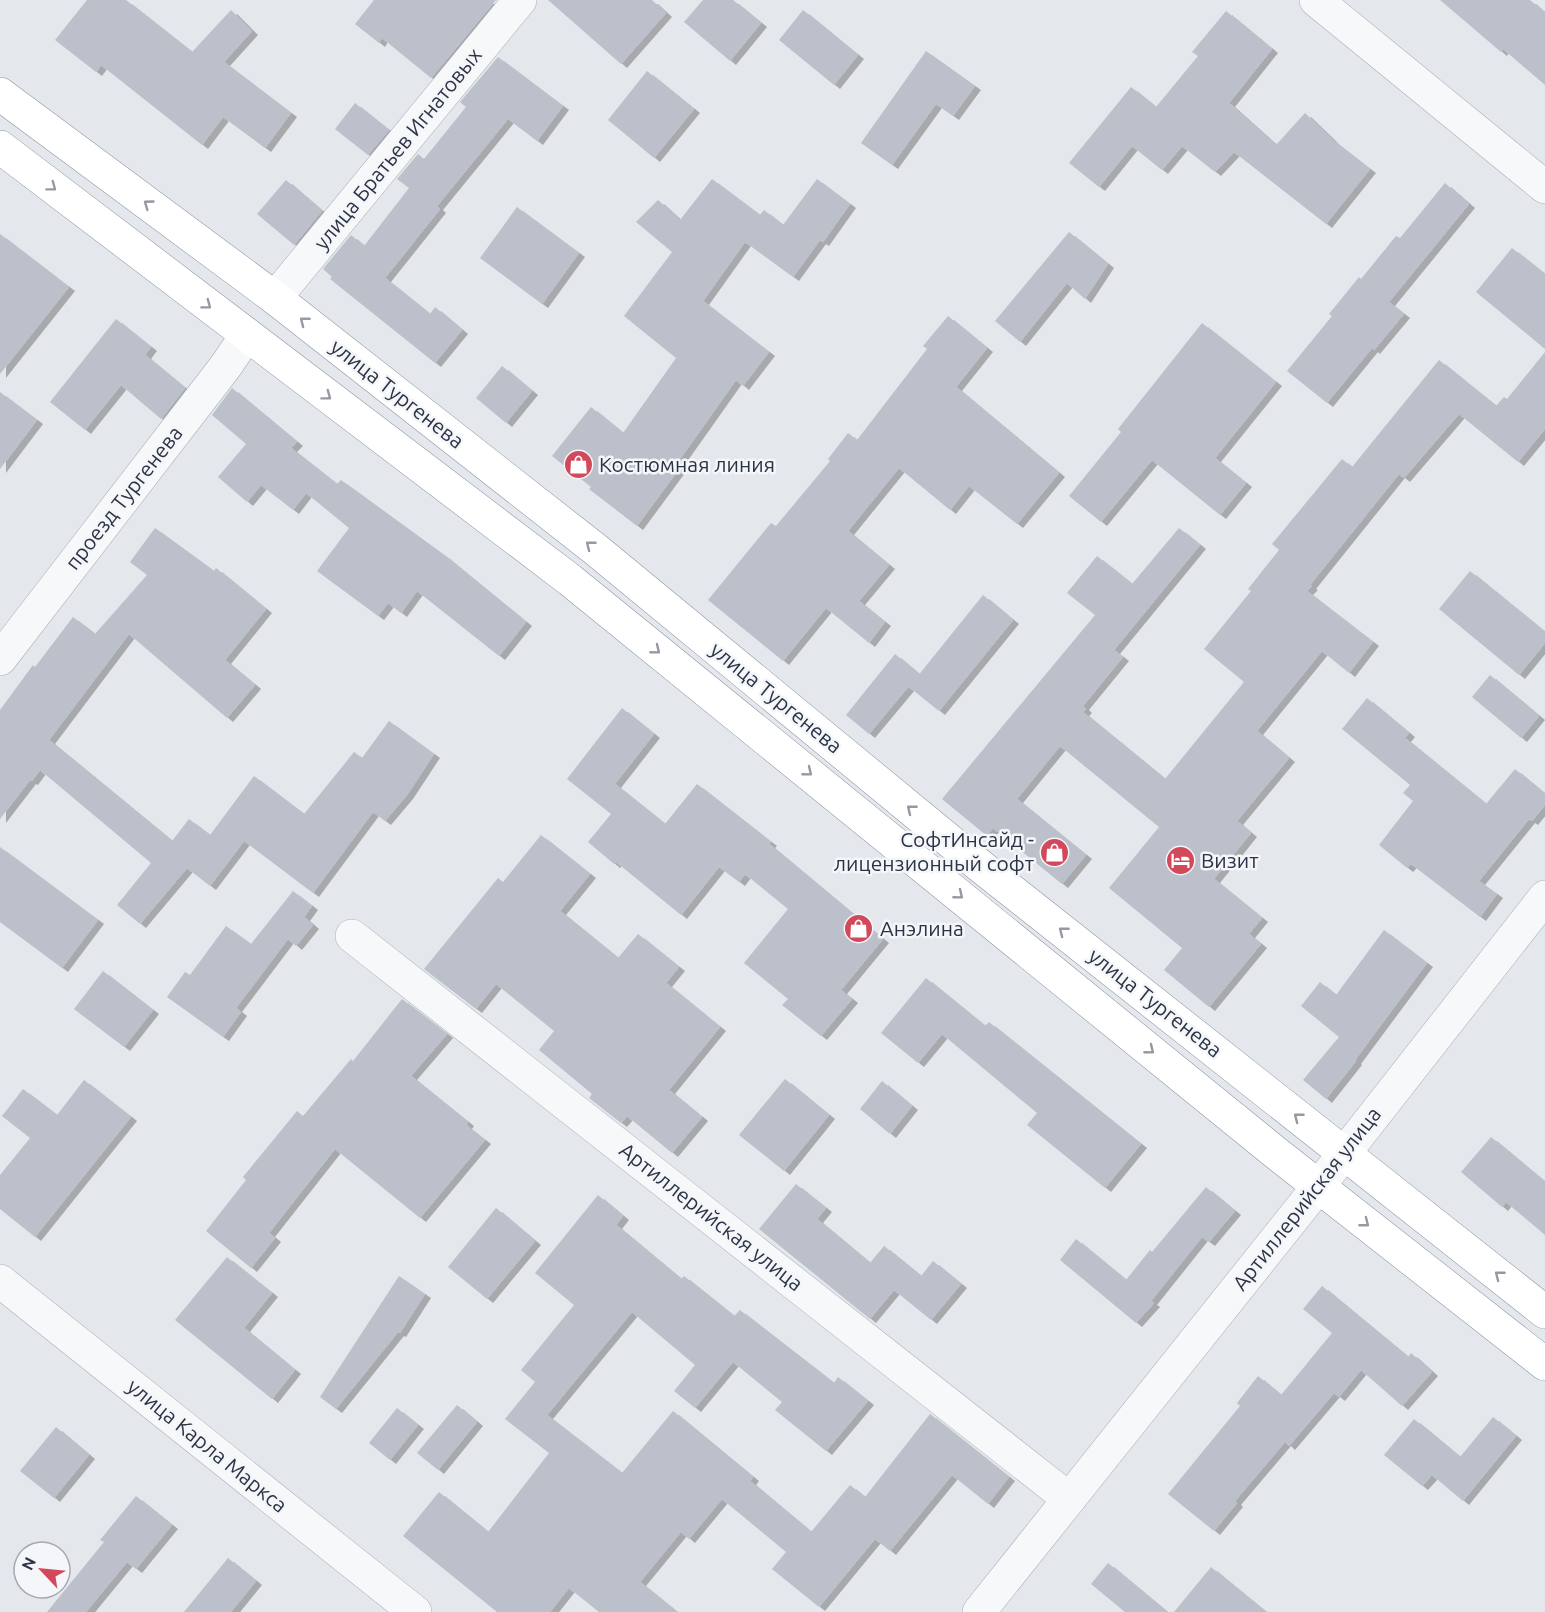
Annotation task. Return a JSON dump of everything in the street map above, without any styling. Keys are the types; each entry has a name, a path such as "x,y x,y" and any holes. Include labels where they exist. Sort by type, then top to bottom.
{"highway":[{"name":"улица Тургенева","path":"0,94 275,298 595,549 979,865 1545,1312"},
{"name":"улица Тургенева","path":"0,147 570,580 1318,1187 1545,1364"}],"street":[{"name":"улица Братьев Игнатовых","path":"275,298 520,0"},
{"path":"1316,0 1545,187"},
{"name":"проезд Тургенева","path":"0,659 225,367 247,335"},
{"name":"Артиллерийская улица","path":"979,1612 1318,1187 1545,897"},
{"name":"Артиллерийская улица","path":"352,936 1069,1499"},
{"name":"улица Карла Маркса","path":"0,1281 414,1612"}],"building":[{"path":"87,0 126,0 192,52 231,10 252,31 224,62 291,113 265,148 223,117 202,145 101,65 96,72 55,40"},
{"path":"374,0 496,0 431,78 382,38 379,43 355,24"},
{"path":"548,0 652,0 666,13 621,64"},
{"path":"703,0 733,0 761,23 730,61 684,22"},
{"path":"1440,0 1530,0 1545,13 1545,85 1503,49 1501,52"},
{"path":"803,10 858,55 834,85 779,40"},
{"path":"1226,11 1272,49 1229,103 1276,145 1305,113 1334,141 1370,169 1326,224 1234,152 1215,172 1182,146 1162,170 1132,146 1099,187 1069,163 1131,87 1156,107 1198,56 1192,52"},
{"path":"926,51 975,86 953,116 936,104 892,165 861,143"},
{"path":"498,57 563,106 537,141 508,119 437,206 440,209 385,278 430,314 435,307 462,330 435,363 330,279 332,277 323,269 351,235 364,246 409,188 397,179 418,154 424,159 466,107 460,102"},
{"path":"647,71 694,109 654,158 608,120"},
{"path":"355,103 389,130 368,155 335,129"},
{"path":"712,179 760,215 764,210 783,225 817,179 850,204 823,242 820,240 793,277 745,242 703,301 769,352 743,386 736,380 678,462 682,465 637,526 589,489 591,487 552,456 591,407 623,433 676,358 624,316 672,252 636,222 658,200 680,220"},
{"path":"286,180 322,211 294,245 257,214"},
{"path":"1445,183 1469,204 1389,302 1404,314 1374,350 1372,348 1327,403 1287,371 1332,316 1329,314 1359,277 1361,279 1396,236 1400,238"},
{"path":"517,207 579,253 542,304 480,258"},
{"path":"1069,232 1108,264 1085,299 1067,283 1020,342 995,321"},
{"path":"0,234 69,287 0,374"},
{"path":"1512,248 1545,274 1545,349 1476,292"},
{"path":"948,316 987,348 956,387 1059,473 1017,524 969,486 950,510 899,468 848,531 889,565 859,601 885,622 869,643 826,608 783,661 708,600 771,523 776,526 830,461 828,459 848,433 857,440 927,349 923,346"},
{"path":"116,319 151,347 145,355 185,388 161,419 121,385 85,430 50,402"},
{"path":"1202,323 1276,382 1215,458 1246,483 1220,515 1152,460 1101,522 1069,496 1121,432 1118,429"},
{"path":"1545,352 1545,429 1518,462 1459,414 1404,478 1399,474 1310,585 1312,586 1307,591 1373,642 1349,673 1322,651 1257,731 1289,758 1237,821 1251,833 1214,879 1262,918 1249,934 1261,944 1209,1007 1164,970 1182,948 1109,888 1159,827 1060,746 1017,799 1086,855 1062,884 993,828 987,836 942,799 1095,615 1067,593 1097,556 1132,584 1179,528 1200,545 1114,650 1123,657 1083,706 1086,709 1083,712 1165,779 1244,682 1204,649 1251,591 1248,589 1279,550 1272,544 1342,459 1352,467 1439,360 1496,406 1504,397 1507,399"},
{"path":"502,366 532,391 506,423 476,398"},
{"path":"232,388 297,442 291,448 337,484 341,480 444,555 526,622 499,656 417,591 401,613 388,603 378,616 317,571 349,528 306,493 293,510 261,485 247,502 218,477 246,444 212,415"},
{"path":"0,392 37,420 0,469"},
{"path":"155,528 214,571 216,568 266,609 225,660 255,685 227,718 129,634 49,740 172,841 189,819 210,835 254,776 304,814 354,752 362,758 389,721 434,754 407,795 385,821 373,812 313,893 244,841 210,886 187,868 140,924 117,905 151,863 40,770 0,819 0,710 33,665 35,667 73,617 95,634 147,575 130,562"},
{"path":"1470,571 1545,632 1545,643 1519,675 1439,609"},
{"path":"983,595 1013,620 939,711 909,687"},
{"path":"895,654 919,674 869,734 846,715"},
{"path":"1490,675 1539,716 1521,738 1472,697"},
{"path":"1367,698 1409,733 1405,738 1486,804 1515,769 1545,794 1545,805 1532,821 1529,819 1479,881 1497,894 1480,917 1411,864 1407,868 1379,845 1413,801 1403,793 1410,785 1342,729"},
{"path":"622,708 654,734 615,784 665,824 697,784 771,842 769,844 883,939 841,990 852,999 821,1036 782,1005 788,999 744,963 788,909 745,874 739,882 719,867 681,915 588,842 611,814 567,779"},
{"path":"541,835 590,874 560,911 618,958 638,934 679,967 666,983 720,1027 669,1090 702,1117 672,1153 627,1116 621,1123 589,1098 592,1094 539,1050 554,1031 496,984 476,1009 424,969 498,878 503,882"},
{"path":"0,847 98,920 62,968 0,922"},
{"path":"293,891 312,906 304,917 313,925 296,946 288,939 236,1008 241,1012 223,1037 167,997 185,972 190,975 226,926 251,944"},
{"path":"1384,930 1427,963 1326,1099 1303,1080 1339,1037 1301,1006 1320,982 1336,995"},
{"path":"103,971 153,1010 124,1047 74,1009"},
{"path":"926,978 985,1026 989,1022 1141,1144 1105,1188 1027,1125 1037,1113 942,1034 918,1063 881,1033"},
{"path":"402,999 447,1034 411,1076 468,1122 466,1125 485,1140 420,1218 335,1149 269,1233 275,1238 251,1268 206,1231 246,1180 243,1177 297,1111 303,1116 351,1059 353,1061"},
{"path":"785,1079 829,1115 784,1171 739,1135"},
{"path":"84,1080 131,1117 35,1237 0,1209 0,1175 30,1138 2,1116 23,1089 57,1115"},
{"path":"882,1081 912,1106 890,1134 860,1109"},
{"path":"1491,1137 1545,1182 1545,1235 1506,1202 1502,1207 1461,1172"},
{"path":"796,1184 826,1208 817,1219 870,1263 884,1246 921,1276 933,1261 961,1284 931,1320 894,1290 870,1319 759,1229"},
{"path":"1206,1187 1235,1211 1209,1242 1202,1237 1151,1301 1154,1303 1136,1323 1060,1260 1076,1239 1126,1280"},
{"path":"598,1195 623,1216 616,1225 681,1279 684,1276 734,1316 740,1310 834,1383 838,1377 868,1401 826,1451 775,1410 782,1402 733,1362 695,1408 674,1391 695,1365 632,1312 547,1415 622,1473 673,1411 753,1477 750,1481 811,1532 850,1485 865,1497 930,1414 1009,1477 988,1504 952,1475 890,1551 875,1539 819,1607 772,1569 786,1552 722,1499 689,1539 681,1532 640,1582 677,1612 599,1612 569,1588 550,1612 497,1612 403,1536 439,1492 488,1532 549,1453 505,1419 535,1382 521,1370 574,1305 535,1273"},
{"path":"496,1208 535,1241 487,1299 448,1267"},
{"path":"227,1257 272,1293 244,1328 295,1370 272,1399 175,1320"},
{"path":"399,1276 425,1294 400,1333 398,1332 336,1409 320,1397"},
{"path":"1322,1286 1408,1357 1411,1353 1432,1372 1402,1406 1361,1370 1339,1397 1334,1393 1289,1446 1285,1442 1235,1501 1237,1503 1214,1531 1168,1494 1240,1406 1237,1403 1258,1376 1281,1395 1332,1333 1303,1309"},
{"path":"457,1405 477,1422 438,1470 417,1453"},
{"path":"397,1408 418,1425 390,1460 369,1443"},
{"path":"1493,1417 1516,1436 1463,1501 1432,1475 1422,1486 1384,1455 1414,1419 1460,1457"},
{"path":"56,1427 89,1455 54,1498 20,1471"},
{"path":"136,1496 172,1525 136,1569 127,1562 86,1612 47,1612 57,1600 72,1600 72,1581 104,1542 100,1540"},
{"path":"228,1558 256,1581 231,1612 184,1612"},
{"path":"1108,1563 1167,1612 1125,1612 1091,1584"},
{"path":"1211,1567 1266,1612 1174,1612"}],"place":[{"name":"Костюмная линия","path":"578,465"},
{"name":"СофтИнсайд - лицензионный софт","path":"1055,852"},
{"name":"Визит","path":"1180,861"},
{"name":"Анэлина","path":"859,929"}]}
